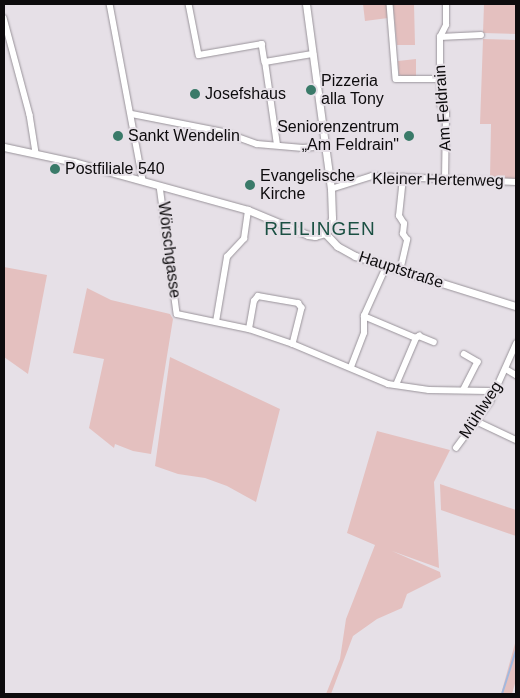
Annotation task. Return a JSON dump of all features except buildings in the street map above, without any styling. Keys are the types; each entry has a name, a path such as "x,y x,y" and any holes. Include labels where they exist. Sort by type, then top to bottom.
{"street":[{"path":"110,4 143,181"},
{"path":"189,4 199,55 262,44 277,145"},
{"path":"4,148 36,153 248,210 308,235 315,236 325,233 329,229 332,218 331,189 306,4"},
{"path":"390,4 396,80 440,79"},
{"name":"Am Feldrain","path":"446,4 446,24 440,37 440,79 441,106 446,113 446,179"},
{"path":"4,18 30,114 36,153"},
{"path":"440,37 481,36"},
{"path":"265,62 312,54"},
{"path":"132,114 224,132 257,144 303,148 325,146"},
{"name":"Kleiner Hertenweg","path":"331,189 372,176 516,182"},
{"path":"400,271 406,240 403,234 404,224 399,216 403,177"},
{"name":"Wörschgasse","path":"160,186 177,314 216,322"},
{"path":"248,210 244,239 227,257 216,322 249,329 293,344 351,367 365,376 396,386 429,390 488,391 495,393"},
{"name":"Hauptstraße","path":"325,233 337,246 349,253 386,267 516,306"},
{"path":"351,367 364,333 364,316 386,267"},
{"path":"249,329 254,301 258,296 298,303 302,308 293,344"},
{"path":"364,316 416,338 419,336 434,342"},
{"path":"396,386 416,338"},
{"name":"Mühlweg","path":"456,448 495,393 516,344"},
{"path":"464,354 478,362 464,390"},
{"path":"506,369 516,375"},
{"path":"476,421 516,440"}],"shaded area":[{"path":"363,4 387,4 388,18 365,21"},
{"path":"393,4 414,4 415,45 397,45"},
{"path":"484,4 516,4 516,34 483,33"},
{"path":"483,39 516,40 516,179 490,178 491,124 480,124"},
{"path":"416,59 416,77 403,77 399,74 398,61"},
{"path":"4,267 47,275 28,374 4,357"},
{"path":"87,288 111,300 170,314 173,319 151,454 133,451 115,444 114,448 89,428 104,359 73,353"},
{"path":"170,357 280,409 256,502 227,486 205,478 178,474 155,466"},
{"path":"377,431 450,450 434,482 439,568 392,551 440,572 441,577 407,594 402,608 377,619 353,636 331,694 326,694 340,659 346,619 375,545 347,533"},
{"path":"440,484 516,510 516,536 441,510"},
{"path":"516,640 516,680 512,694 501,694"}],"waterway":[{"path":"502,694 516,650"}],"place":[{"name":"Pizzeria alla Tony","path":"311,90"},
{"name":"Josefshaus","path":"195,94"},
{"name":"Sankt Wendelin","path":"118,136"},
{"name":"Seniorenzentrum „Am Feldrain\"","path":"409,136"},
{"name":"Postfiliale 540","path":"55,169"},
{"name":"Evangelische Kirche","path":"250,185"}],"district":[{"name":"REILINGEN","path":"320,229"}]}
